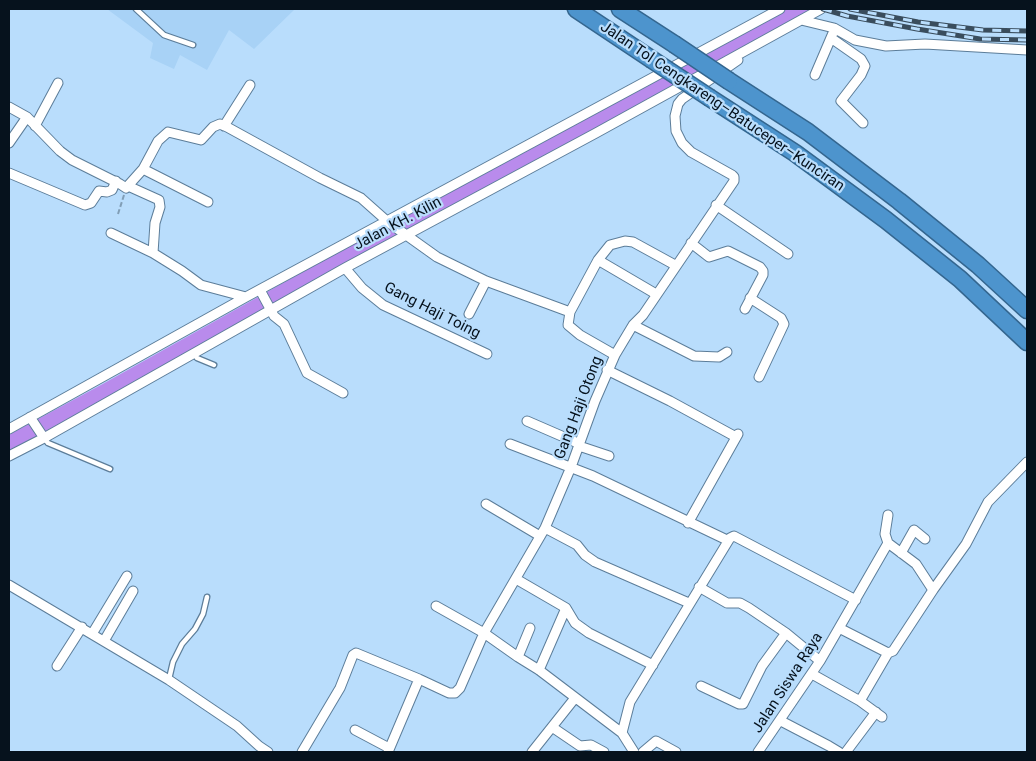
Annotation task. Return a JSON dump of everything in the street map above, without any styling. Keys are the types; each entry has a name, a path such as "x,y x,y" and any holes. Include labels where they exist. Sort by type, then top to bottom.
{"highway":[{"name":"Jalan Tol Cengkareng–Batuceper–Kunciran","path":"576,9 795,153 886,220 960,279 1027,342"},
{"name":"Jalan Tol Cengkareng–Batuceper–Kunciran","path":"620,9 808,132 899,201 978,265 1027,310"}],"street":[{"name":"Jalan KH. Kilin","path":"9,456 194,353 265,300 391,224 780,9"},
{"name":"Jalan KH. Kilin","path":"9,429 31,420 246,297 265,300 345,268 821,9"},
{"path":"800,20 834,28 855,40 886,46 925,44 1027,50"},
{"path":"815,75 834,28"},
{"path":"831,38 861,58 865,66 861,75 841,101 863,123"},
{"name":"Gang Haji Otong","path":"419,679 449,693 458,691 484,633 543,532 580,445 607,370 615,355 633,325 643,314 734,181 734,177 691,152 682,143 676,130 675,116 678,104 682,98 735,63 739,55"},
{"path":"35,126 58,83"},
{"path":"224,126 250,85"},
{"path":"9,107 27,117 60,151 72,160 127,187 159,200 160,207 155,223 153,253"},
{"path":"9,143 27,117"},
{"path":"127,187 143,169 158,141 168,132 201,140 213,127 220,124 361,198 391,224 437,257 486,281 570,312"},
{"path":"143,169 208,202"},
{"path":"9,173 85,205 91,203 99,191 107,192 112,190 116,181"},
{"path":"716,205 788,254"},
{"path":"111,233 153,253 201,285 246,297"},
{"path":"615,355 572,330 568,325 570,312 598,260 610,245 625,241 633,242 675,266"},
{"path":"691,243 709,257 731,251 760,267 763,275 745,309"},
{"path":"598,260 656,294"},
{"name":"Gang Haji Toing","path":"345,268 362,288 383,305 487,354"},
{"path":"469,314 486,281"},
{"path":"750,298 781,318 784,324 759,377"},
{"path":"265,300 274,316 284,324 307,373 343,393"},
{"path":"633,325 694,356 719,357 727,352"},
{"path":"607,370 737,434 688,523"},
{"path":"31,420 42,436"},
{"path":"527,421 609,456"},
{"path":"510,444 571,467 727,540"},
{"path":"860,701 888,653 893,651 966,544 988,502 1027,462"},
{"path":"486,504 543,532 577,545 585,555 595,562 689,603"},
{"path":"888,515 885,534 888,543 916,564 933,590"},
{"path":"901,553 914,530 925,539"},
{"path":"622,733 630,702 727,540 734,536 856,600"},
{"name":"Jalan Siswa Raya","path":"758,752 812,674 888,543"},
{"path":"92,634 127,576"},
{"path":"516,579 566,608 575,623 590,633 653,665"},
{"path":"9,586 169,680 238,726 268,752"},
{"path":"698,587 727,603 740,603 749,608 786,633 820,661"},
{"path":"104,641 133,591"},
{"path":"436,606 484,633 539,670 622,733 634,752"},
{"path":"539,670 566,608"},
{"path":"57,666 82,628"},
{"path":"518,657 530,628"},
{"path":"839,628 888,653"},
{"path":"701,686 739,704 743,704 762,666 786,633"},
{"path":"302,752 340,688 353,655 356,653 419,679 388,750 354,730"},
{"path":"812,674 860,701 879,715 846,752"},
{"path":"532,752 575,698"},
{"path":"781,720 838,752"},
{"path":"552,727 580,746 591,746 604,752"},
{"path":"643,752 656,741 676,752"}],"lane":[{"path":"136,9 164,36 192,45"},
{"path":"194,353 197,358 214,365"},
{"path":"42,436 48,443 110,469"},
{"path":"169,680 172,662 182,644 195,629 203,614 207,597"}],"path":[{"path":"118,214 127,187"}],"shaded area":[{"path":"107,9 295,9 254,49 229,30 207,70 180,55 174,69 150,58 153,43"}],"waterway":[{"path":"9,445 419,217 803,9"}],"railway":[{"path":"823,9 847,16 980,39 1027,40"},
{"path":"850,9 918,22 983,30 1027,31"}]}
